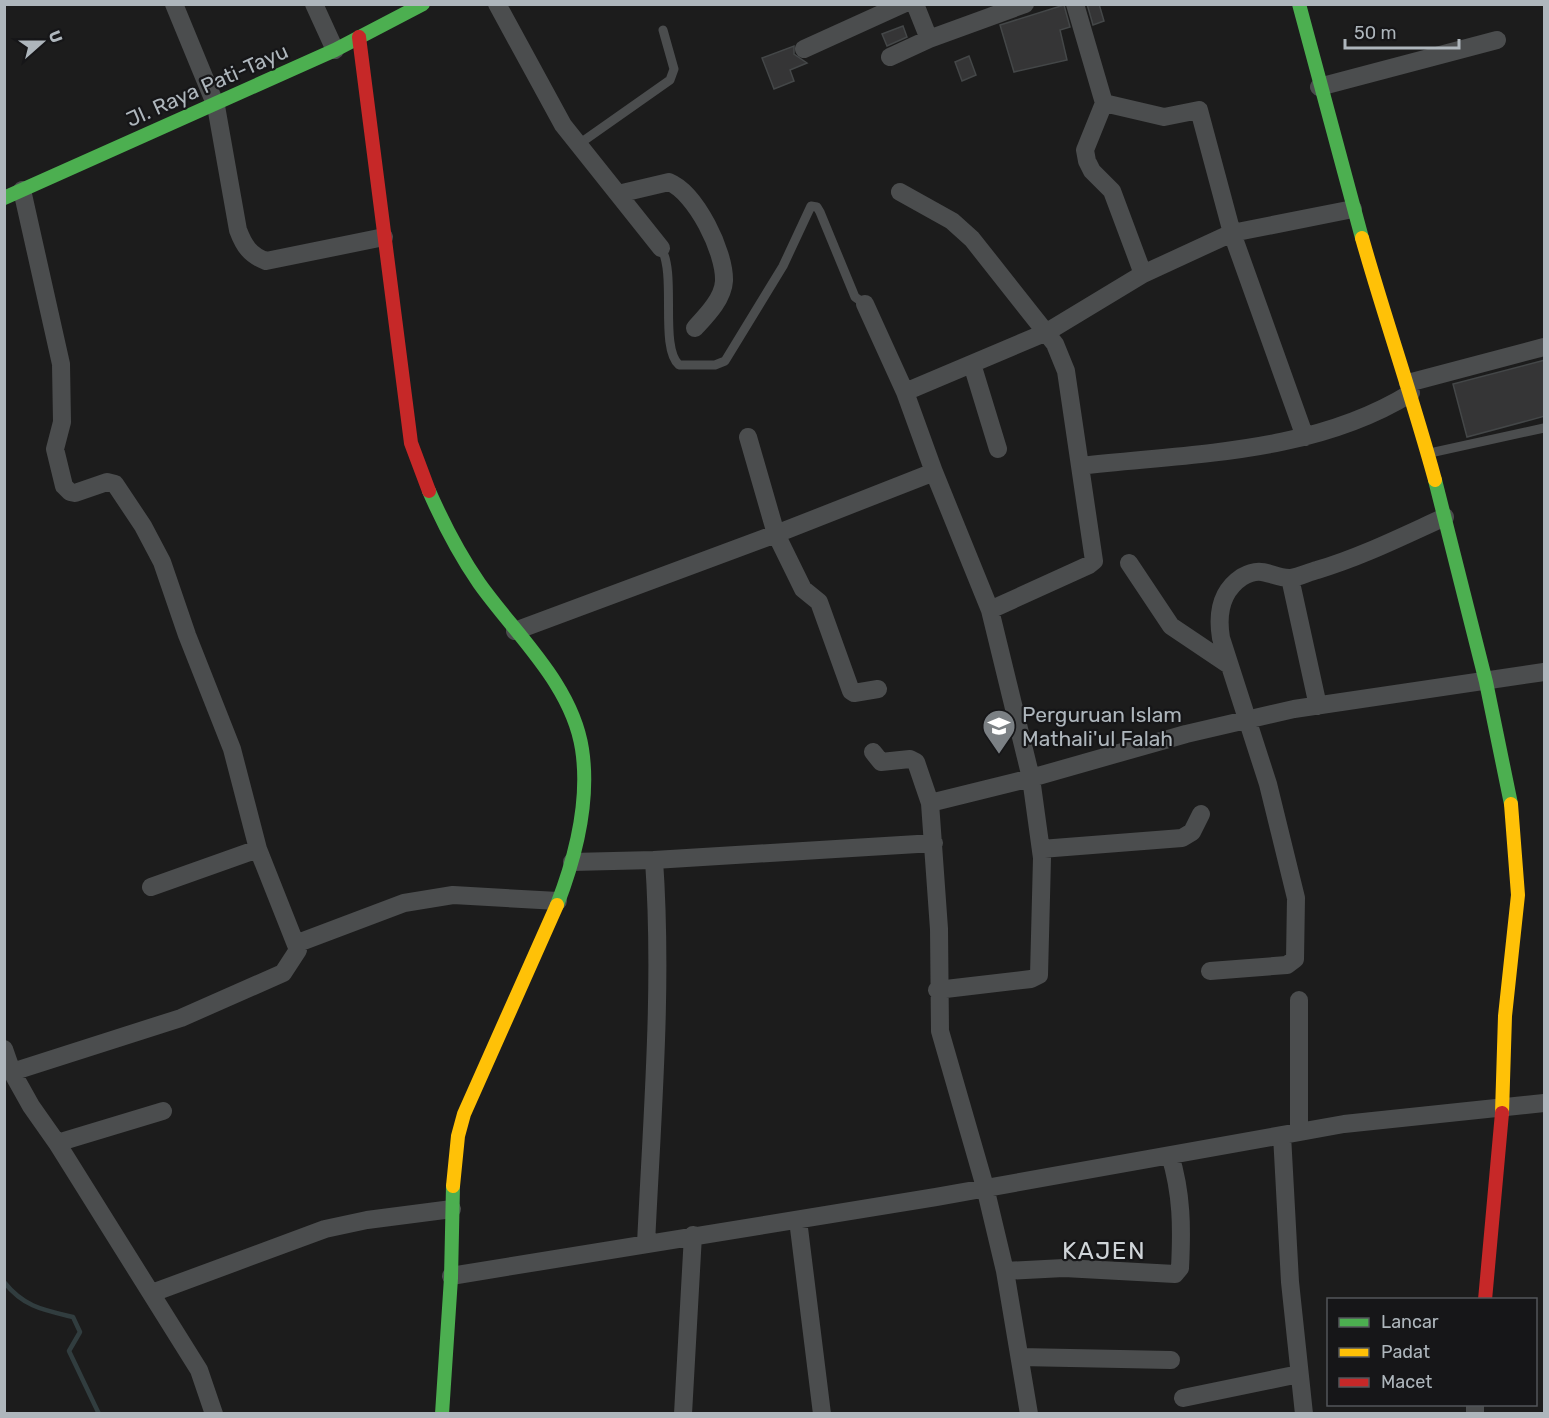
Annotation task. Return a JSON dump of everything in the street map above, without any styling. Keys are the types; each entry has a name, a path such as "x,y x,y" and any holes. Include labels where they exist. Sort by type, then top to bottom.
{"street":[{"path":"174,4 216,106 238,230 243,244 254,256 266,261 384,237"},
{"path":"314,4 335,51"},
{"name":"Jl. Raya Pati-Tayu","path":"4,198 216,106 335,51 423,4"},
{"path":"497,4 553,109 661,248"},
{"path":"804,49 903,4"},
{"path":"915,4 929,39"},
{"path":"890,57 929,39 1025,4"},
{"path":"1075,4 1104,103 1085,155 1092,171 1112,191 1143,274"},
{"path":"1299,4 1319,87 1353,209 1385,319 1410,388 1428,453 1486,682 1511,800 1518,895 1505,1016 1502,1109 1485,1298"},
{"path":"359,37 411,443 428,491 454,545 552,682 570,713 582,746 585,793 583,820 572,862 558,901 474,1090 458,1136 442,1413"},
{"path":"1319,87 1497,40"},
{"path":"1104,103 1164,117 1199,110 1232,233 1305,437"},
{"path":"618,194 669,182 686,192 701,214 718,253 724,281 716,301 695,328"},
{"path":"12,1072 181,1018 283,973 297,955 298,943 258,849 232,748 187,635 162,562 153,544 115,484 107,482 75,493 70,492 64,486 55,449 62,422 61,364 22,190"},
{"path":"900,192 952,221 972,238 1047,332 1055,344 1066,371 1095,557 1092,563 990,610"},
{"path":"905,392 1047,332 1143,274 1232,233 1353,209"},
{"path":"865,304 905,392 934,472 990,610 1031,778 1041,849 1039,975 1031,979 937,990"},
{"path":"1080,466 1262,445 1305,437 1376,413 1410,388 1545,347"},
{"path":"972,364 998,450"},
{"path":"748,437 776,534 803,589 819,602 851,692 878,689"},
{"path":"515,631 776,534 934,472"},
{"path":"1210,971 1287,965 1295,959 1296,898 1268,784 1221,638 1219,614 1227,591 1234,583 1253,572 1262,571 1290,578 1341,563 1445,517"},
{"path":"1129,563 1171,626 1229,665"},
{"path":"1290,578 1318,706"},
{"path":"930,803 1031,778 1097,757 1246,720 1318,706 1545,672"},
{"path":"873,752 881,762 909,759 916,762 930,803 939,929 937,990 940,1031 985,1187 1005,1271 1029,1413"},
{"path":"1041,849 1182,838 1192,832 1201,814"},
{"path":"572,862 654,860 934,843"},
{"path":"151,887 258,849"},
{"path":"646,1244 657,999 658,921 654,860"},
{"path":"298,943 404,903 453,895 558,901"},
{"path":"1299,1000 1291,1133 1290,1282 1304,1413"},
{"path":"4,1049 12,1072 200,1371 214,1413"},
{"path":"451,1276 693,1235 798,1220 1344,1124 1545,1103"},
{"path":"57,1143 163,1111"},
{"path":"1005,1271 1064,1268 1175,1274 1180,1268 1182,1212 1179,1184 1170,1155"},
{"path":"152,1293 325,1228 452,1209"},
{"path":"798,1220 822,1413"},
{"path":"683,1413 693,1235"},
{"path":"1020,1357 1171,1360"},
{"path":"1183,1398 1299,1374"}],"lane":[{"path":"579,144 670,80 674,69 663,30"},
{"path":"661,248 668,267 668,307 673,354 680,365 715,364 725,361 783,266 811,206 818,207 855,297 865,304"},
{"path":"1428,453 1545,428"}],"building":[{"path":"1087,4 1099,4 1104,21 1093,25"},
{"path":"1064,5 1070,27 1060,30 1067,60 1014,72 1000,25"},
{"path":"903,26 907,37 887,46 882,34"},
{"path":"794,46 794,54 807,63 790,70 794,81 774,89 762,58"},
{"path":"969,56 976,75 962,81 955,62"},
{"path":"1545,360 1545,416 1467,437 1453,384"}],"waterway":[{"path":"4,1282 27,1302 73,1317 80,1332 69,1351 99,1414"}],"traffic: fast":[{"path":"4,198 335,50 423,4"},
{"path":"1299,4 1362,238"},
{"path":"1435,480 1486,682 1511,804"},
{"path":"429,491 472,572 555,681 576,725 584,769 583,808 570,867 557,905"},
{"path":"442,1414 451,1278 453,1186"}],"traffic: slow":[{"path":"1362,238 1435,480"},
{"path":"1502,1113 1505,1016 1518,895 1511,804"},
{"path":"453,1186 458,1136 464,1114 557,905"}],"traffic: jam":[{"path":"359,37 411,443 429,491"},
{"path":"1485,1298 1502,1113"}],"place":[{"name":"Perguruan Islam Mathali'ul Falah","path":"999,755"}],"district":[{"name":"KAJEN","path":"1104,1251"}]}
